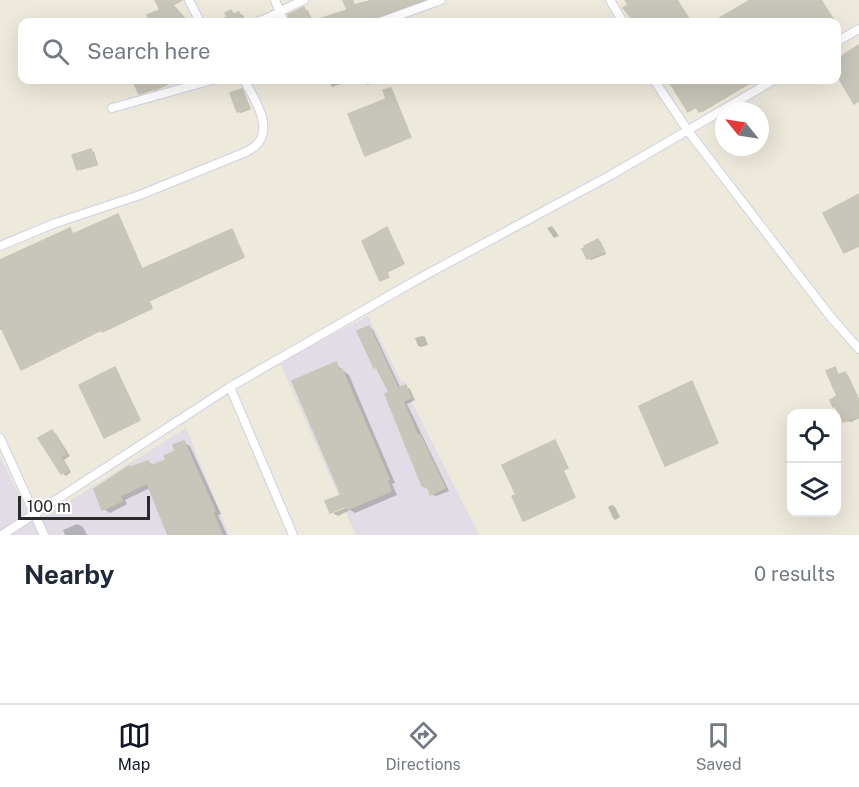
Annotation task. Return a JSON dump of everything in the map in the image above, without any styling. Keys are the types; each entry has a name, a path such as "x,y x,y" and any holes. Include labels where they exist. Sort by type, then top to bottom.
{"street":[{"path":"189,0 198,18"},
{"path":"274,0 282,18"},
{"path":"269,18 304,0"},
{"path":"391,18 441,0"},
{"path":"610,0 620,18"},
{"path":"841,40 859,29"},
{"path":"112,108 198,84"},
{"path":"0,246 53,224 140,195 246,152 259,143 264,128 259,108 246,84"},
{"path":"657,84 688,131 830,316 859,349"},
{"path":"2,535 230,387 391,294 688,131 767,84"},
{"path":"230,387 293,535"},
{"path":"0,438 44,535"}],"shaded area":[{"path":"368,316 401,381 405,381 413,399 411,401 479,535 356,535 280,363"},
{"path":"186,428 229,535 0,535 0,456 33,524"}],"building":[{"path":"155,0 182,0 173,5 184,18 148,18 147,15 160,10"},
{"path":"343,0 351,0 353,5 375,0 422,0 376,18 322,18 347,10"},
{"path":"625,0 677,0 688,18 632,18 623,8 628,5"},
{"path":"750,0 821,0 832,18 720,18"},
{"path":"304,7 309,18 289,18 288,15"},
{"path":"231,10 233,14 239,12 241,18 224,18 227,17 225,13"},
{"path":"859,45 859,101 854,104 841,82 841,56"},
{"path":"134,84 168,84 154,90 153,87 139,94"},
{"path":"670,84 748,84 699,112 696,107 688,112"},
{"path":"391,88 411,137 365,156 348,114 386,99 383,90"},
{"path":"242,89 249,108 237,112 230,93"},
{"path":"91,149 96,164 77,170 72,155"},
{"path":"859,194 859,246 844,253 823,213"},
{"path":"118,214 142,269 232,229 244,257 149,301 152,308 102,332 101,330 21,370 0,325 0,260 70,228 73,234"},
{"path":"387,227 404,264 387,272 389,277 380,281 362,241"},
{"path":"598,239 605,252 587,259 582,249"},
{"path":"369,326 398,388 406,385 411,398 403,401 445,488 430,495 428,488 422,486 385,394 389,392 376,367 374,368 357,331"},
{"path":"336,362 339,371 342,369 389,479 387,480 391,491 347,510 346,506 330,513 325,501 341,495 292,381"},
{"path":"115,367 140,420 104,438 79,385"},
{"path":"835,367 838,375 845,372 859,401 859,416 843,422 841,409 833,407 830,400 837,396 826,371"},
{"path":"692,381 718,443 665,466 639,406"},
{"path":"52,430 66,454 60,457 68,470 61,474 38,438"},
{"path":"555,440 568,468 563,470 575,497 523,521 512,496 516,495 502,465"},
{"path":"184,441 215,511 213,512 222,535 168,535 147,483 120,496 122,501 102,510 94,489 129,466 129,468 148,461 150,466 166,460 164,456 175,451 173,445"}]}
